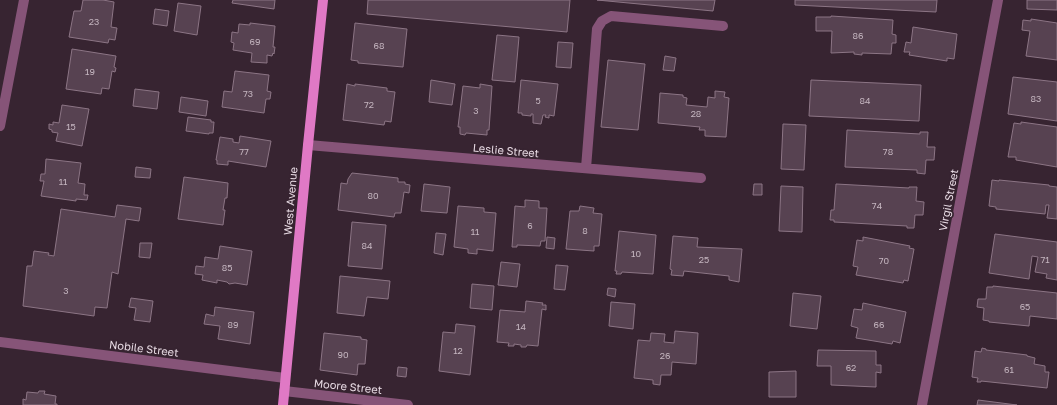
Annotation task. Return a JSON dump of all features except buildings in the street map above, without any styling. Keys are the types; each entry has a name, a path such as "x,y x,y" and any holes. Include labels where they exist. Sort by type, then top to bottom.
{"main road":[{"name":"West Avenue","path":"283,405 323,0"}],"street":[{"path":"0,126 24,0"},
{"name":"Virgil Street","path":"922,405 998,0"},
{"path":"586,168 597,29 602,21 611,16 723,26"},
{"name":"Leslie Street","path":"308,145 701,178"},
{"name":"Nobile Street","path":"0,342 285,378"},
{"name":"Moore Street","path":"284,392 408,405"}]}
